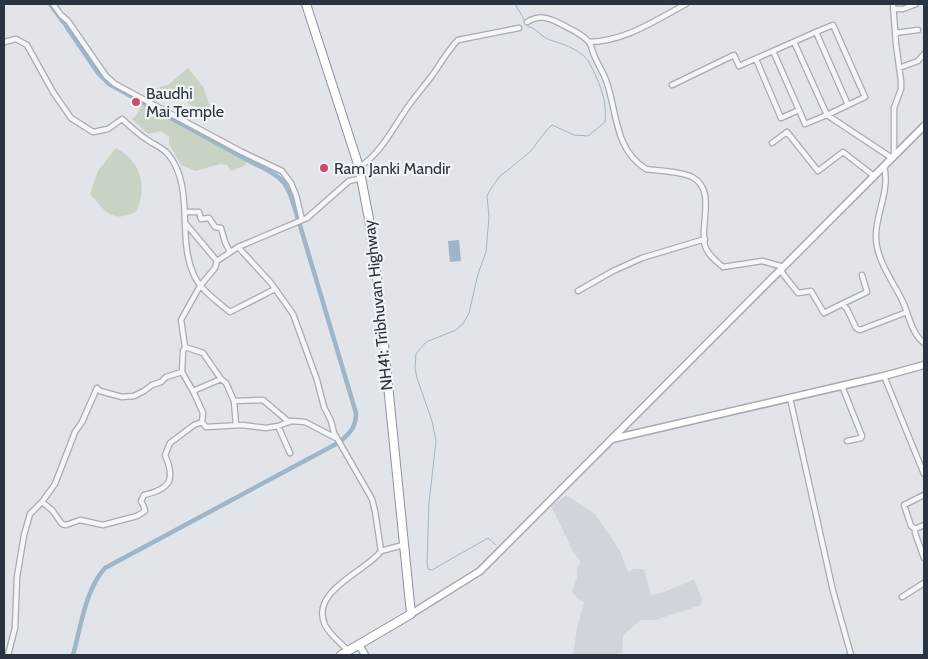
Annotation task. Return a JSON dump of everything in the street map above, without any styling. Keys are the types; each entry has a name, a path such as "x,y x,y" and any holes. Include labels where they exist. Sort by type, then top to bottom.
{"highway":[{"name":"NH41: Tribhuvan Highway","path":"306,4 362,178 378,285 411,614"},
{"path":"345,653 411,614"}],"main road":[{"path":"411,614 480,571 924,126"},
{"path":"611,439 884,376 923,363"},
{"path":"359,645 365,655"}],"street":[{"path":"53,4 68,21 106,76 115,84 242,152 282,171 294,190 302,220"},
{"path":"589,42 623,37 640,30 686,4"},
{"path":"893,157 894,108 901,89 893,6 903,9 916,4"},
{"path":"527,22 535,18 547,17 581,35 589,42 608,85 620,135 624,144 640,165 646,169 690,176 698,181 703,192 707,211 704,239 712,258 722,267 762,262 782,268 798,293 811,291 824,314 867,292 862,275"},
{"path":"672,85 734,55 738,66 833,25 865,97 805,124 773,51"},
{"path":"359,168 366,164 376,152 414,96 458,40 519,28"},
{"path":"895,33 918,30"},
{"path":"816,32 848,105"},
{"path":"4,42 16,39 27,45 53,92 71,118 93,132 108,129 122,119 146,140 167,153 178,169 185,212 184,238 188,259 193,274 200,286 230,312 275,289"},
{"path":"794,42 826,115 893,157"},
{"path":"899,68 918,61 924,54"},
{"path":"756,59 781,118 799,110"},
{"path":"772,143 787,132 818,171 843,152 874,176"},
{"path":"884,166 887,176 876,233 877,245 884,267 907,312 912,327 924,343"},
{"path":"202,422 204,413 182,372 184,347 181,320 200,286 215,268 217,261 230,252 313,214 349,182 362,178"},
{"path":"185,212 199,212 201,219 209,218 215,227 221,228 230,252"},
{"path":"186,224 217,261"},
{"path":"578,292 613,271 642,258 704,239"},
{"path":"238,247 275,289 293,314 336,438 372,499 381,551"},
{"path":"842,304 847,309 856,328 860,330 907,312"},
{"path":"184,347 203,353 221,379 226,383 234,401 236,425"},
{"path":"8,655 15,628 17,577 30,514 56,484 75,432 82,422 97,388 100,392 122,397 134,396 161,382 166,377 182,372"},
{"path":"884,376 924,474"},
{"path":"193,391 221,379"},
{"path":"842,386 862,436 857,440 847,441"},
{"path":"790,398 833,591 851,655"},
{"path":"234,401 263,400 289,422"},
{"path":"202,422 206,427 236,425 266,428 289,422 305,422 336,438"},
{"path":"42,502 52,510 62,524 66,525 80,520 103,525 137,516 144,511 141,501 144,495 157,492 166,486 171,478 171,469 166,455 170,443 194,425 202,422"},
{"path":"278,426 290,453"},
{"path":"924,495 904,505 911,526 915,529 924,558"},
{"path":"915,529 924,525"},
{"path":"345,653 326,627 322,615 324,604 346,578 376,558 381,551 403,545"},
{"path":"902,597 924,583"}],"shaded area":[{"path":"566,495 595,514 620,551 628,572 634,569 644,569 651,595 662,593 694,579 702,599 701,605 655,620 641,620 623,635 622,653 610,655 573,655 577,628 584,602 572,592 577,577 577,569 581,562 574,553 551,506"}],"green space":[{"path":"188,68 203,87 213,115 208,120 202,109 190,105 182,94 155,102 146,91 168,85"},
{"path":"143,102 245,157 246,165 231,171 227,165 220,164 196,171 181,165 169,144 169,137 161,131 148,134 132,119 136,116"},
{"path":"116,148 125,153 131,160 136,167 142,184 140,203 136,212 121,216 115,216 105,211 90,194 98,171"}],"water":[{"path":"459,240 461,261 450,262 448,241"}],"waterway":[{"path":"50,4 64,23"},
{"path":"496,545 488,538 432,570 428,569 429,503 436,441 432,421 417,378 415,368 416,354 426,342 456,330 463,324 469,313 478,274 486,252 489,217 487,196 499,177 530,152 552,125 574,135 588,136 605,122 604,101 601,89 588,60 573,49 547,39 528,26 515,4"},
{"path":"66,26 98,73 109,84 273,173 288,189 298,219"},
{"path":"299,222 356,413 352,428 342,440"},
{"path":"73,655 88,598 98,577 105,568 338,443"}],"place":[{"name":"Baudhi Mai Temple","path":"136,102"},
{"name":"Ram Janki Mandir","path":"324,168"}]}
